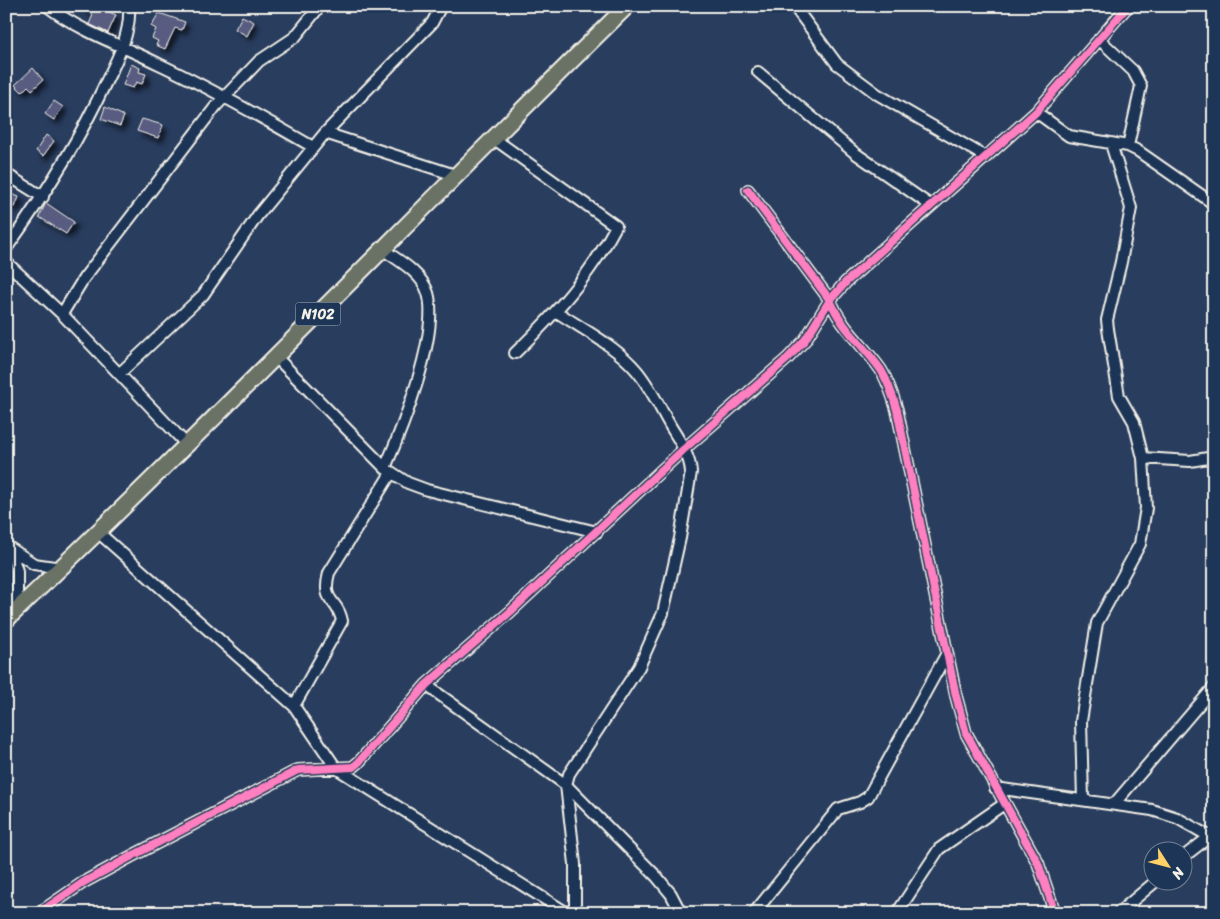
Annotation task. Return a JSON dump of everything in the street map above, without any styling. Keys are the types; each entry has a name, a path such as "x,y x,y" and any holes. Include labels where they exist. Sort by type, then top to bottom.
{"main road":[{"name":"N102","path":"12,615 99,533 455,175 627,6"}],"street":[{"path":"47,6 71,24 123,46 227,97 313,147"},
{"path":"6,249 43,196 92,112 123,46 130,6"},
{"path":"62,314 84,278 216,106 227,97 259,61 295,37 320,6"},
{"path":"119,374 203,295 258,215 313,147 432,23 442,6"},
{"path":"794,6 837,64 878,94 984,156"},
{"path":"40,913 84,882 298,770 353,767 359,762 426,685 597,532 683,450 805,340 830,300 846,282 984,156 1036,112 1128,6"},
{"path":"1099,39 1133,71 1141,86 1128,146"},
{"path":"758,72 855,154 930,205"},
{"path":"1036,112 1069,136 1128,146 1214,204"},
{"path":"325,133 455,175"},
{"path":"493,138 616,226 582,280 557,312 515,353"},
{"path":"1083,800 1080,721 1097,623 1140,544 1146,508 1143,458 1134,422 1119,396 1107,320 1121,262 1131,208 1111,144"},
{"path":"6,174 43,196"},
{"path":"748,190 830,300 838,319 880,369 890,386 897,410 947,652 966,732 1038,864 1055,913"},
{"path":"294,706 342,621 341,616 328,598 325,588 329,573 388,471 426,350 430,307 428,292 416,274 382,249"},
{"path":"6,262 62,314 187,445"},
{"path":"557,312 605,343 636,369 646,383 690,462 691,472 680,538 663,613 639,667 569,774 566,785 575,864 575,913"},
{"path":"276,357 388,471 408,484 597,532"},
{"path":"1143,458 1190,461 1214,457"},
{"path":"99,533 294,706 336,768 567,913"},
{"path":"8,546 34,564 61,568"},
{"path":"8,546 17,570 12,615"},
{"path":"754,913 838,809 860,802 868,797 947,652"},
{"path":"426,685 566,785 657,876 671,894 681,913"},
{"path":"1115,803 1214,688"},
{"path":"995,788 1115,803 1177,818 1212,836 1192,851"},
{"path":"897,913 939,849 1004,804"},
{"path":"1118,913 1143,892"}],"building":[{"path":"79,6 96,6 116,15 108,33 89,24 93,15"},
{"path":"159,13 185,22 182,30 175,28 165,49 156,45 158,41 152,38 156,29 151,26"},
{"path":"242,16 254,22 247,36 235,29"},
{"path":"131,64 140,68 139,72 146,74 142,84 136,82 133,88 123,85"},
{"path":"33,68 43,80 32,90 28,86 22,92 15,85"},
{"path":"54,101 63,107 54,120 45,114"},
{"path":"105,107 124,116 120,126 101,119"},
{"path":"142,119 163,125 158,138 137,131"},
{"path":"46,135 54,141 43,156 36,151"},
{"path":"9,193 19,197 15,207 6,204"},
{"path":"46,203 74,222 66,234 39,217"}],"cycle path":[{"path":"39,913 84,882 298,770 353,767 426,685 510,612 683,450 787,359 805,340 830,300 846,282 1036,112 1128,6"},
{"path":"748,190 830,300 847,329 881,370 889,385 897,410 956,696 966,733 1038,863 1055,913"}]}
